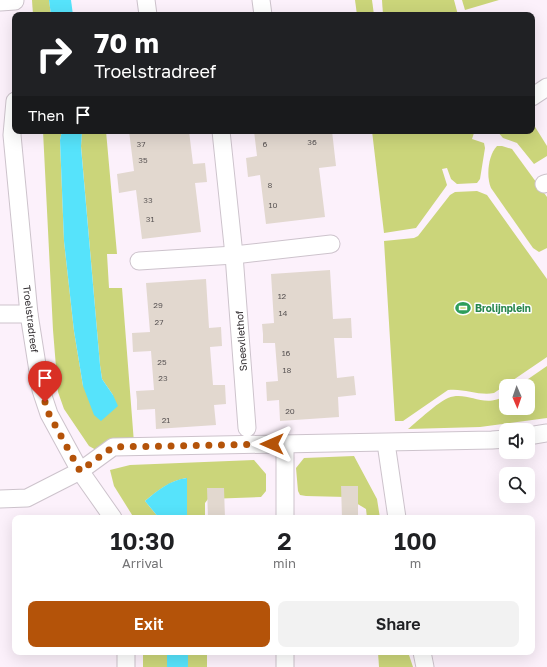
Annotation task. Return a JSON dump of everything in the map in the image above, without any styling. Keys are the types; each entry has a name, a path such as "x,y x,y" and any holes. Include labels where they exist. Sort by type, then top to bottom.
{"street":[{"path":"146,0 148,12"},
{"path":"261,0 263,12"},
{"path":"535,95 547,87"},
{"name":"Troelstradreef","path":"12,112 6,135 29,314 41,390 49,414 80,471 111,515"},
{"name":"Sneevliethof","path":"221,134 234,255 247,428"},
{"path":"139,261 234,255 331,244"},
{"path":"0,314 29,314"},
{"path":"535,435 547,433"},
{"path":"0,499 27,498 80,471 113,447 386,443 499,438"},
{"path":"386,443 397,515"},
{"path":"285,444 285,515"},
{"path":"126,655 126,667"},
{"path":"285,655 286,667"},
{"path":"423,655 425,667"}],"green space":[{"path":"32,0 49,0 51,12 33,12"},
{"path":"355,0 372,0 374,12 357,12"},
{"path":"382,0 454,0 457,12 383,12"},
{"path":"462,0 499,0 465,10"},
{"path":"535,127 547,146 547,156 534,164 517,143 503,138 500,134 535,134"},
{"path":"43,134 61,134 60,140 64,241 74,331 83,386 113,395 102,379 100,365 81,146 82,134 106,134 117,254 107,254 109,288 122,288 134,443 96,450 89,446 64,409 58,392 53,330"},
{"path":"372,134 474,134 472,139 484,143 485,148 480,179 477,183 457,184 451,179 447,168 442,169 447,185 416,228 384,233"},
{"path":"497,146 512,149 547,197 547,248 539,252 533,248 489,183 488,172 490,160"},
{"path":"477,191 487,195 547,279 547,357 515,379 499,379 499,390 494,393 483,394 460,390 448,390 403,421 395,421 384,241 414,238 418,236 450,195 455,192"},
{"path":"547,366 547,418 499,423 499,424 480,427 408,429 439,403 455,396 490,401 499,398 499,415 535,415 535,379 528,379"},
{"path":"354,456 377,499 380,515 367,515 366,509 346,497 300,495 298,491 296,468 304,458"},
{"path":"254,460 266,474 266,491 261,497 208,499 205,503 205,515 187,515 186,478 164,486 145,501 157,515 132,515 114,486 110,470 130,465"},
{"path":"143,655 167,655 167,667 143,667"},
{"path":"188,655 207,655 207,667 188,667"},
{"path":"378,655 409,655 413,667 379,667"}],"water":[{"path":"49,0 71,0 73,12 51,12"},
{"path":"61,134 82,134 81,147 100,365 102,379 113,395 118,406 101,421 94,415 83,386 74,331 64,241 60,140"},
{"path":"187,478 187,515 157,515 145,501 160,489 181,479"},
{"path":"167,655 188,655 188,667 167,667"}],"building":[{"path":"129,134 189,134 193,164 205,163 207,182 195,183 201,232 142,239 136,190 119,193 117,174 134,171"},
{"path":"254,134 332,134 336,166 319,168 325,217 266,224 260,175 248,177 246,158 257,156"},
{"path":"330,270 333,319 351,318 352,338 334,338 337,378 354,376 356,395 338,397 339,417 280,421 279,400 267,401 266,382 278,381 275,343 263,343 262,324 274,323 271,274"},
{"path":"206,279 209,328 221,327 222,346 210,347 213,385 225,385 226,404 214,405 216,425 156,429 155,409 137,410 136,391 154,390 151,351 133,352 132,333 150,332 146,283"},
{"path":"341,486 358,486 358,515 342,515"},
{"path":"207,488 224,488 225,515 208,515"}],"place":[{"name":"Brolijnplein","path":"463,308"}],"route":[{"path":"45,402 49,414 80,471 113,447 272,444"}]}
